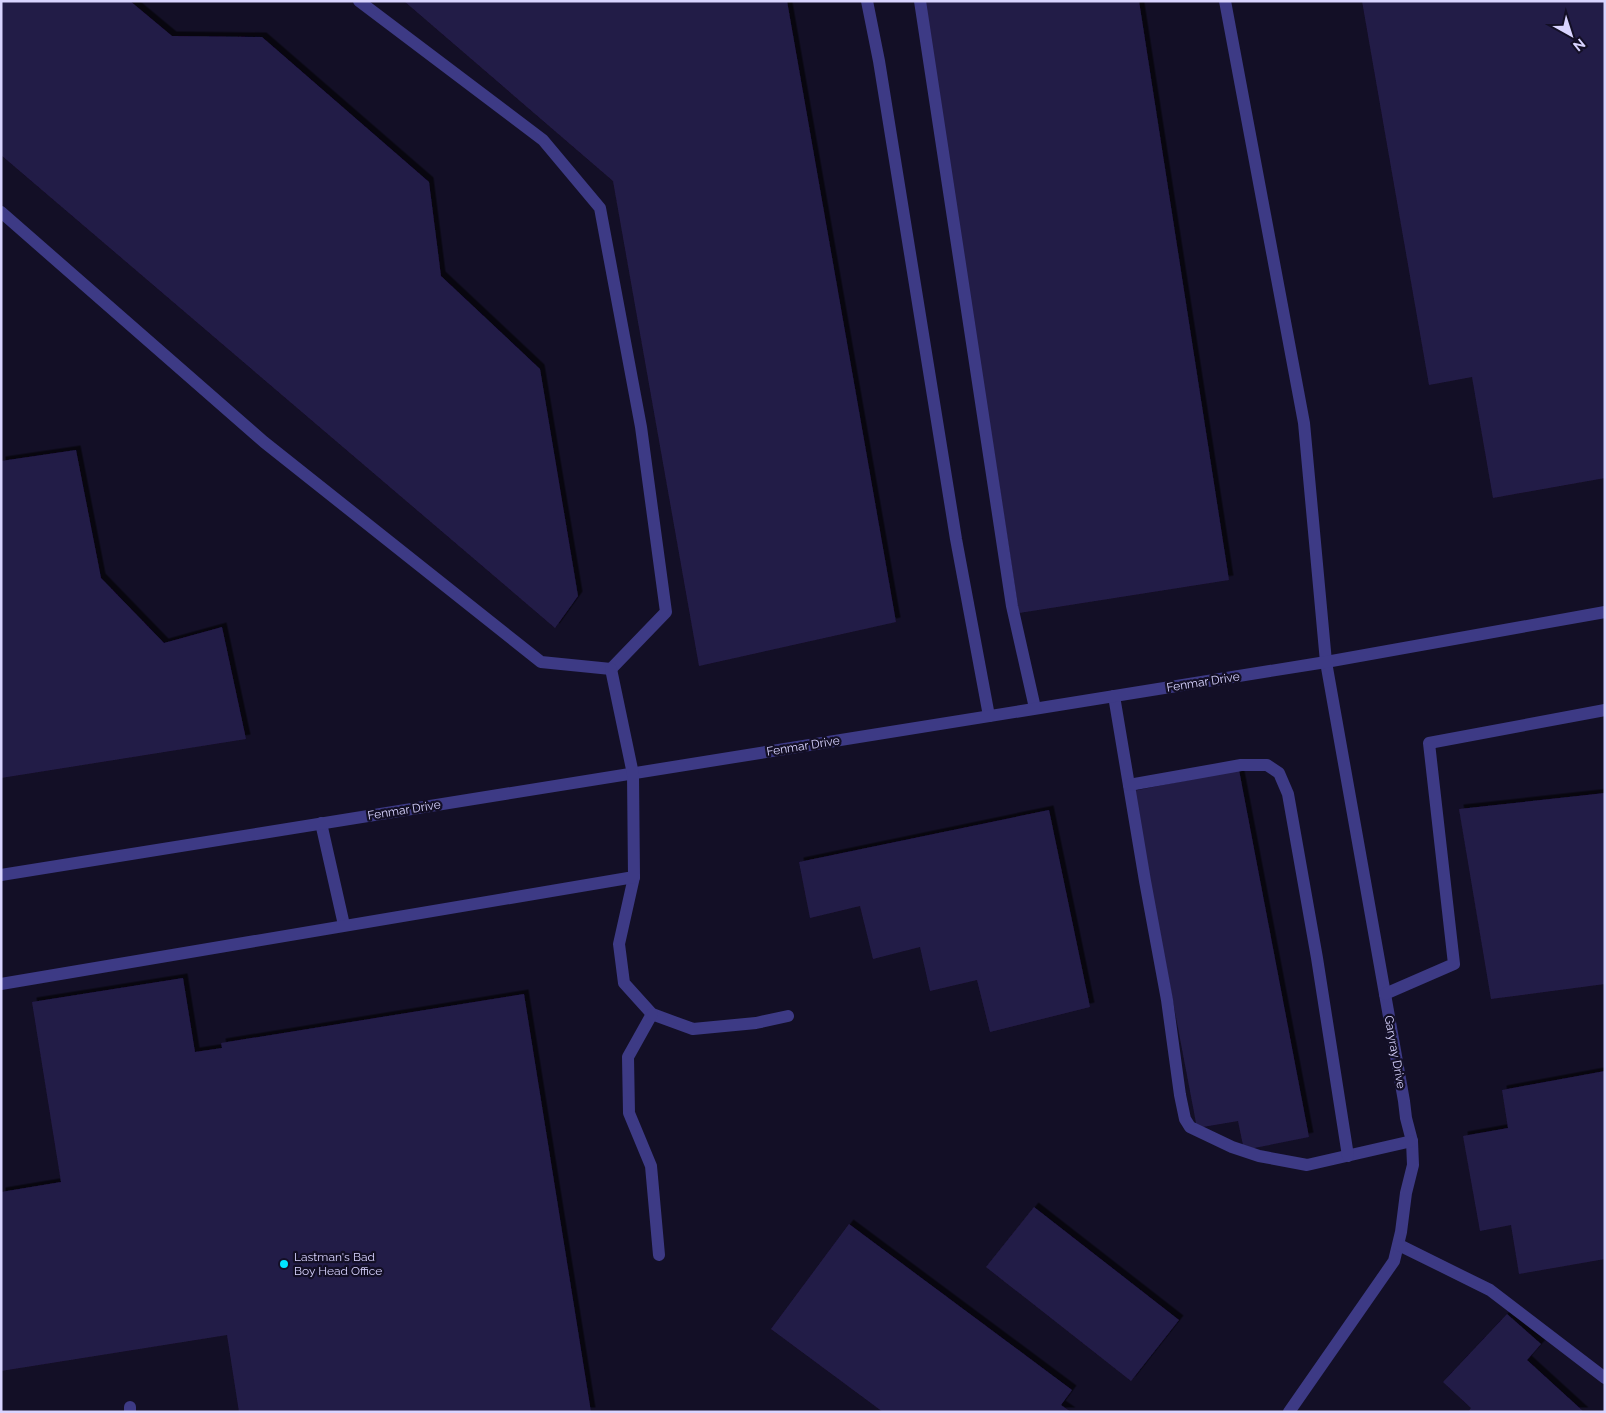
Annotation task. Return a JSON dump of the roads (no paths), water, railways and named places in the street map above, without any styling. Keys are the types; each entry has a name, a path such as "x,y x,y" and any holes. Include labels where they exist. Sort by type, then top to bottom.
{"street":[{"path":"358,1 543,140 600,208 611,277 640,427 666,612 612,669"},
{"path":"867,1 879,61 956,539 989,716"},
{"path":"920,1 1012,606 1035,708"},
{"name":"Garyray Drive","path":"1225,1 1304,423 1326,662 1406,1118 1412,1141 1413,1165 1394,1261 1289,1412"},
{"path":"1,212 264,442 542,662 612,669"},
{"name":"Fenmar Drive","path":"1,876 1326,662 1605,612"},
{"path":"612,669 633,774 634,877 619,944 624,982 652,1014 693,1029 756,1022 788,1016"},
{"path":"1114,696 1167,1000 1180,1095 1185,1119 1190,1127 1232,1147 1259,1156 1307,1165 1412,1141"},
{"path":"1385,994 1454,964 1429,743 1605,710"},
{"path":"1129,784 1241,765 1267,765 1279,773 1288,794 1292,813 1318,958 1348,1156"},
{"path":"321,824 344,925"},
{"path":"1,984 634,877"},
{"path":"652,1014 628,1057 629,1113 651,1166 659,1255"},
{"path":"1398,1244 1490,1290 1605,1378"}],"place":[{"name":"Lastman's Bad Boy Head Office","path":"284,1264"}]}
